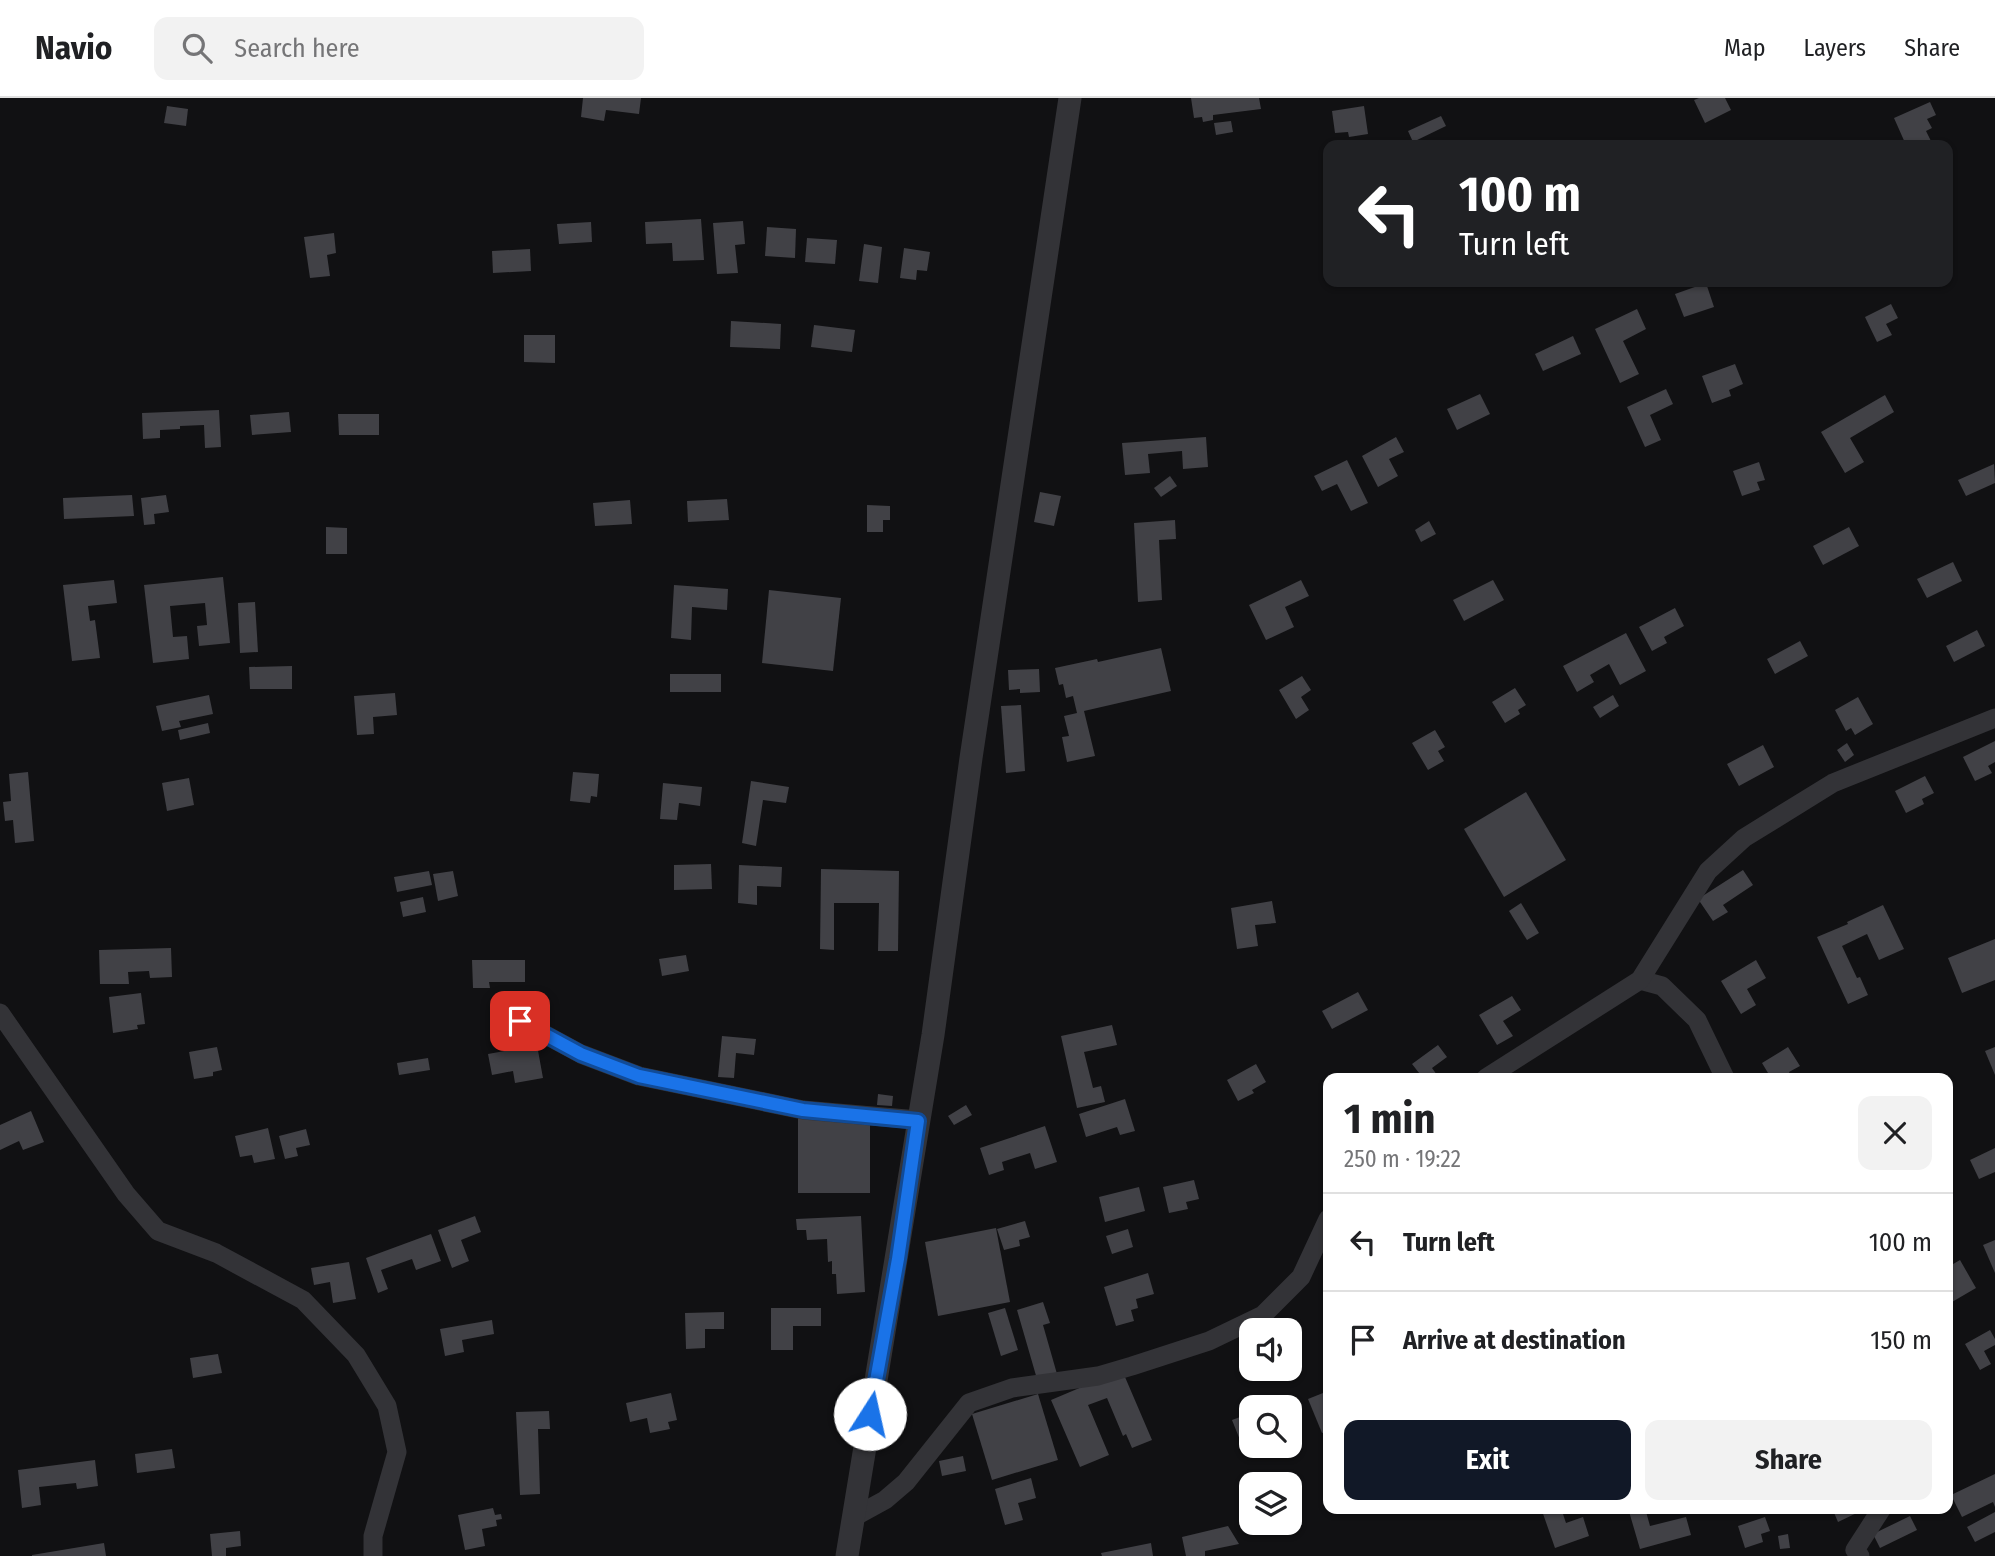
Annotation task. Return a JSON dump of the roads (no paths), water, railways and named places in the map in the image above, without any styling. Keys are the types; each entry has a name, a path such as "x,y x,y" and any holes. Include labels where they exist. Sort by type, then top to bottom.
{"street":[{"path":"847,1556 933,1035 971,758 1070,98"},
{"path":"1494,1073 1640,980 1709,871 1744,838 1833,783 1995,718"},
{"path":"1640,980 1662,986 1697,1020 1723,1073"},
{"path":"0,1013 126,1194 158,1231 216,1253 303,1300 356,1355 387,1406 397,1452 373,1536 373,1556"},
{"path":"520,1021 581,1054 639,1076 803,1110 918,1121"},
{"path":"852,1518 885,1500 906,1482 969,1403 1012,1388 1098,1376 1132,1366 1209,1341 1263,1315 1301,1277 1323,1230"},
{"path":"1860,1556 1855,1550 1878,1514"}]}
